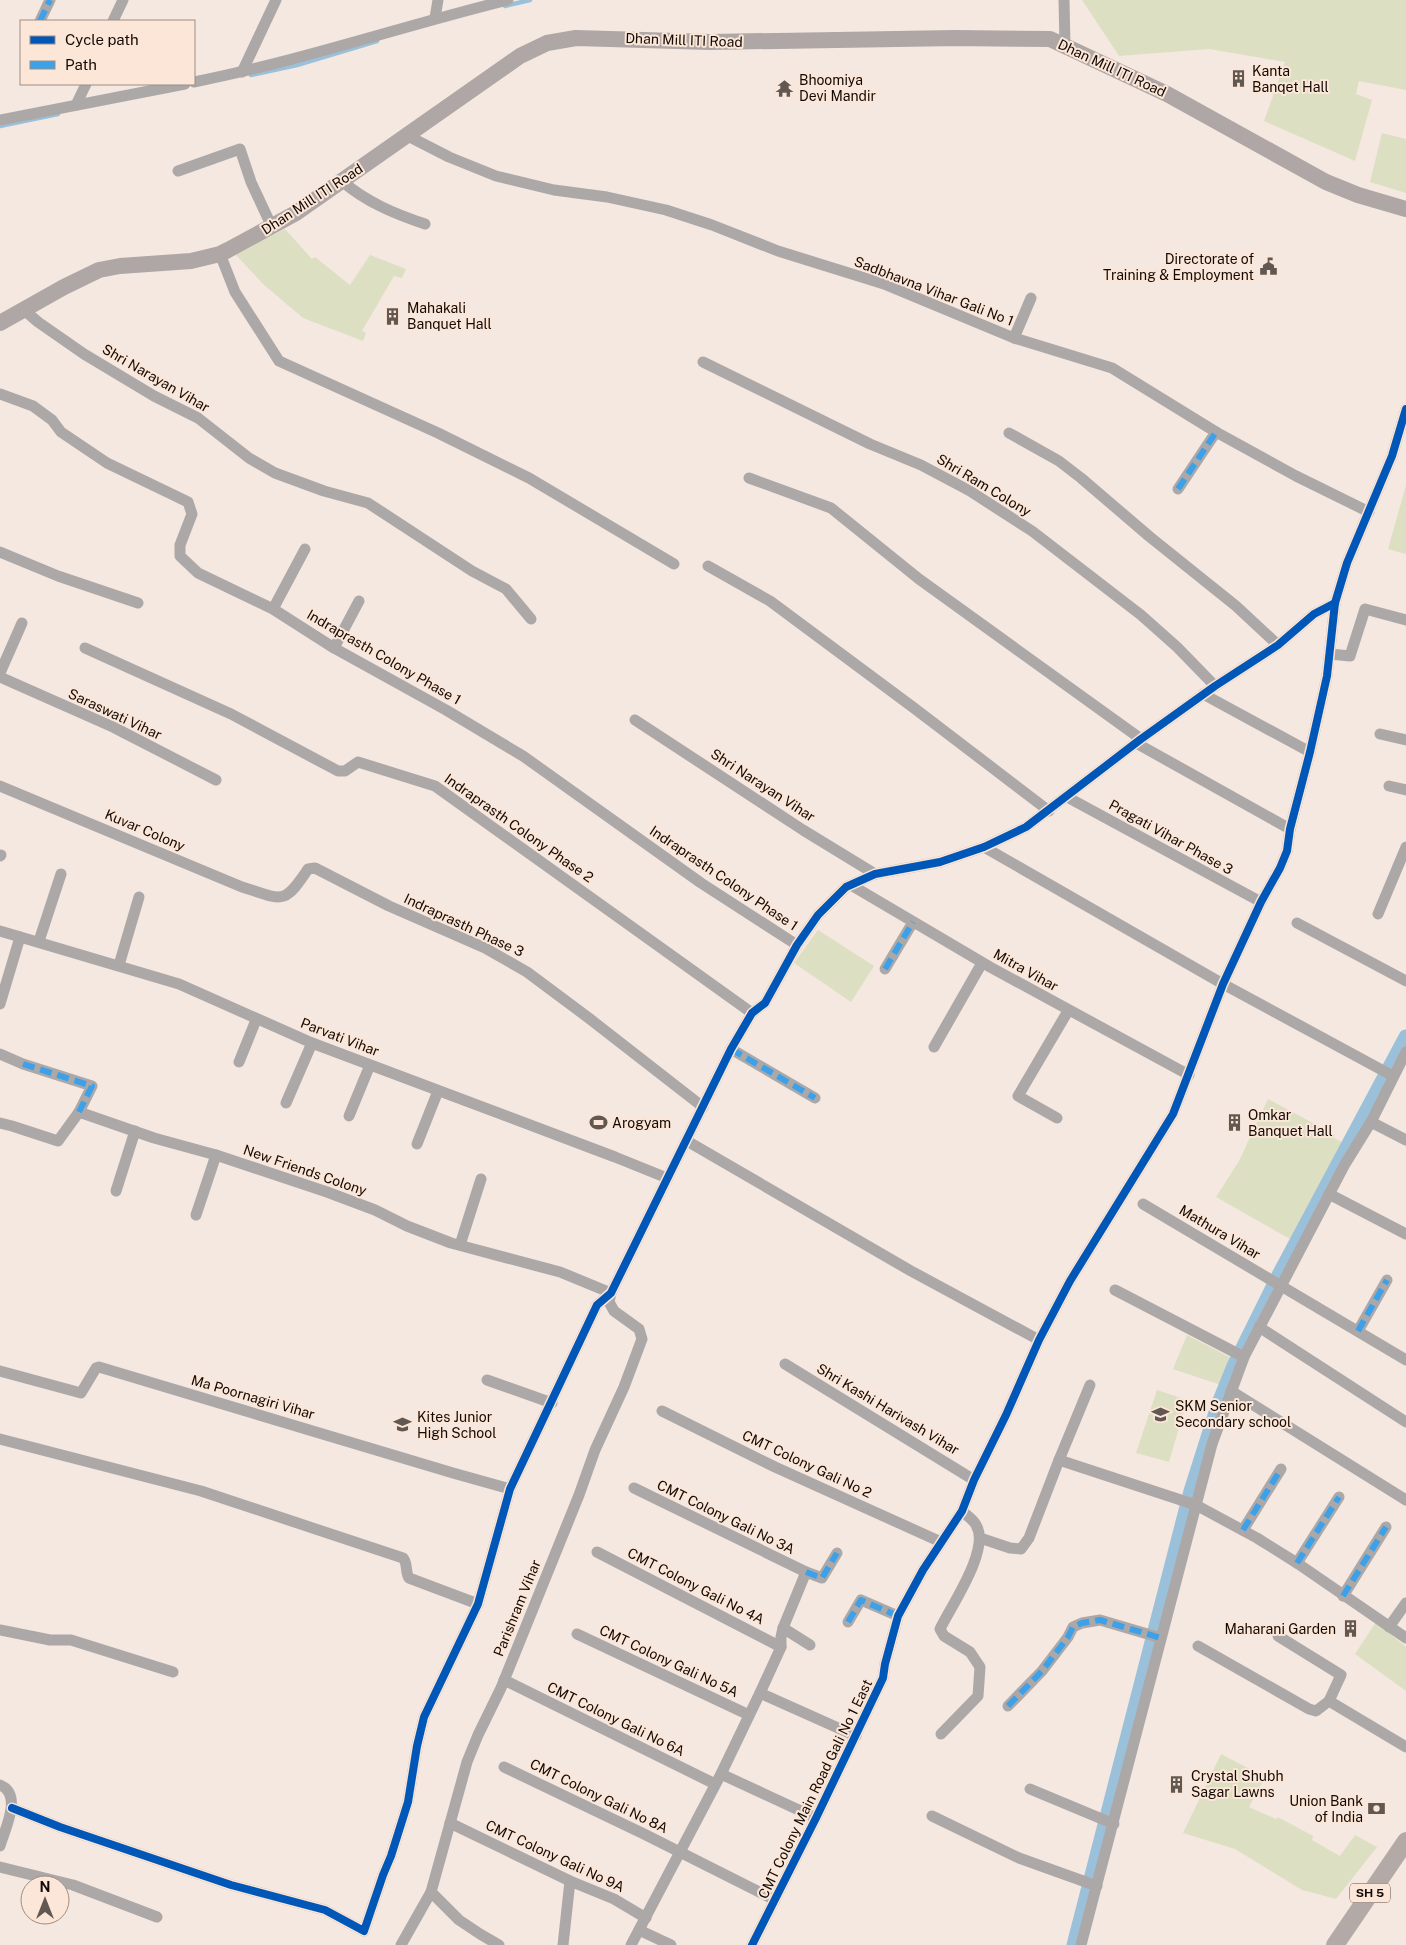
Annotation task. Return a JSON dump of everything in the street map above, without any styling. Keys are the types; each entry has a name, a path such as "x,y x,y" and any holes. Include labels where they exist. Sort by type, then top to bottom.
{"main road":[{"name":"SH 5","path":"1335,1945 1406,1841"}],"street":[{"path":"40,20 50,0"},
{"path":"242,72 276,0"},
{"path":"435,18 438,0"},
{"path":"195,82 242,72 435,18 508,0"},
{"path":"1064,0 1065,46"},
{"path":"113,20 121,1"},
{"name":"Dhan Mill ITI Road","path":"0,322 99,270 120,266 191,261 220,254 296,213 520,56 547,43 576,38 710,42 956,38 1050,39 1168,94 1326,182 1358,195 1406,209"},
{"path":"76,105 86,85"},
{"path":"0,120 180,85"},
{"name":"Sadbhavna Vihar Gali No 1","path":"408,136 448,157 496,176 554,190 607,197 666,210 712,225 778,251 884,284 1014,338 1112,368 1216,432 1296,476 1369,512"},
{"path":"178,170 240,149 251,182 272,227"},
{"path":"342,181 354,192 378,205 425,224"},
{"path":"220,254 235,292 279,361 438,433 529,478 674,564"},
{"path":"1014,338 1031,298"},
{"name":"Shri Narayan Vihar","path":"23,309 38,322 84,354 154,396 198,418 255,462 275,473 324,491 368,503 472,571 506,589 531,618"},
{"name":"Shri Ram Colony","path":"703,362 870,444 921,465 970,491 1032,530 1141,615 1177,647 1215,686"},
{"name":"Indraprasth Colony Phase 1","path":"0,394 33,406 52,420 61,432 108,463 188,502 192,514 180,545 180,556 198,572 273,609 334,648 446,710 523,756 700,883 797,945"},
{"name":"CMT Colony Main Road Gali No 1 East","path":"752,1945 816,1818 883,1678 898,1616 923,1570 962,1510 1039,1340 1070,1281 1173,1114 1223,984 1261,902 1280,868 1287,851 1290,829 1310,752 1330,654 1335,603 1347,562 1392,456 1406,409"},
{"path":"1178,489 1216,432"},
{"path":"1010,433 1059,462 1081,478 1150,537 1236,606 1278,645"},
{"path":"749,478 831,508 919,579 1138,741 1290,829"},
{"path":"273,609 305,548"},
{"path":"0,552 58,576 138,603"},
{"path":"708,566 770,602 1049,811"},
{"path":"334,648 360,601"},
{"path":"12,1808 60,1827 231,1885 325,1910 364,1930 408,1802 417,1746 424,1717 478,1604 510,1489 597,1305 611,1293 731,1049 752,1013 765,1003 797,945 818,915 836,896 851,885 875,874 940,862 984,847 1026,827 1138,741 1203,694 1278,645 1314,614 1335,603"},
{"path":"1330,654 1350,656 1365,609 1406,620"},
{"path":"0,673 22,623"},
{"name":"Indraprasth Colony Phase 2","path":"85,648 231,714 338,771 345,771 358,762 435,786 752,1013"},
{"name":"Saraswati Vihar","path":"0,677 113,727 216,780"},
{"path":"1203,694 1310,752"},
{"name":"Shri Narayan Vihar","path":"635,720 803,830 875,874"},
{"path":"1380,734 1406,740"},
{"name":"Kuvar Colony","path":"0,786 242,887 279,898"},
{"path":"1389,786 1406,790"},
{"name":"Pragati Vihar Phase 3","path":"1067,797 1261,902"},
{"path":"984,847 1223,984 1389,1074"},
{"path":"1378,914 1405,849"},
{"name":"Indraprasth Phase 3","path":"279,898 286,896 296,888 308,869 315,868 388,906 484,948 526,972 703,1107"},
{"path":"39,941 61,874"},
{"name":"Mitra Vihar","path":"851,885 982,963 1189,1075"},
{"path":"119,965 139,897"},
{"path":"885,969 913,922"},
{"path":"1297,922 1406,981"},
{"name":"Parvati Vihar","path":"0,931 39,941 178,984 256,1020 312,1043 667,1178"},
{"path":"0,1004 20,937"},
{"path":"934,1047 982,963"},
{"path":"1057,1118 1018,1096 1068,1011"},
{"path":"239,1062 256,1020"},
{"path":"286,1103 312,1043"},
{"path":"731,1049 815,1098"},
{"path":"1082,1945 1092,1885 1191,1504 1231,1391 1240,1355 1259,1327 1277,1283 1371,1122 1389,1074 1406,1052"},
{"path":"0,1054 23,1064 92,1086 79,1112 58,1141 0,1123"},
{"path":"349,1116 370,1065"},
{"path":"417,1144 438,1090"},
{"name":"New Friends Colony","path":"79,1112 326,1192 375,1210 407,1226 460,1245 560,1272 611,1293"},
{"path":"1371,1122 1406,1140"},
{"path":"116,1191 135,1131"},
{"path":"687,1141 911,1271 1039,1340"},
{"path":"196,1215 216,1155"},
{"path":"460,1245 481,1179"},
{"path":"1329,1194 1406,1234"},
{"name":"Mathura Vihar","path":"1143,1204 1406,1360"},
{"path":"1358,1331 1386,1280"},
{"path":"1116,1290 1240,1355"},
{"name":"Parishram Vihar","path":"401,1945 431,1892 467,1762 504,1680 579,1495 595,1450 624,1387 642,1338 639,1330 614,1311 609,1302 611,1293"},
{"path":"1259,1327 1406,1422"},
{"name":"Shri Kashi Harivash Vihar","path":"785,1364 974,1480"},
{"name":"Ma Poornagiri Vihar","path":"0,1372 82,1393 92,1372 99,1368 510,1489"},
{"path":"487,1380 552,1403"},
{"path":"980,1538 1010,1548 1020,1548 1029,1538 1090,1385"},
{"path":"1231,1391 1406,1500"},
{"name":"CMT Colony Gali No 2","path":"662,1411 775,1467 941,1542"},
{"path":"0,1439 201,1491 403,1558 409,1578 478,1604"},
{"path":"1059,1460 1191,1504 1243,1530 1298,1563 1406,1638"},
{"path":"1243,1530 1281,1469"},
{"name":"CMT Colony Gali No 3A","path":"634,1488 806,1572"},
{"path":"1298,1563 1339,1498"},
{"path":"941,1734 978,1696 980,1667 978,1661 970,1652 944,1636 940,1629 966,1583 976,1556 980,1538 976,1525 962,1510"},
{"path":"1343,1596 1386,1527"},
{"name":"CMT Colony Gali No 4A","path":"597,1552 781,1647"},
{"path":"631,1945 718,1779 760,1693 781,1647 781,1637 784,1628 806,1572 822,1578 837,1553"},
{"path":"848,1622 861,1600 898,1616"},
{"path":"1389,1627 1406,1603"},
{"path":"1008,1706 1042,1671 1068,1638 1073,1627 1100,1620 1157,1637"},
{"path":"784,1628 810,1645"},
{"path":"0,1630 50,1640 71,1640 173,1672"},
{"name":"CMT Colony Gali No 5A","path":"578,1634 749,1715"},
{"path":"1198,1646 1309,1709 1316,1711 1329,1701 1341,1675 1278,1636"},
{"name":"CMT Colony Gali No 6A","path":"504,1680 718,1779 816,1818"},
{"path":"760,1693 856,1736"},
{"path":"1329,1701 1406,1747"},
{"name":"CMT Colony Gali No 8A","path":"504,1767 775,1900"},
{"path":"0,1785 6,1787 10,1793 12,1808 0,1846"},
{"path":"1030,1789 1109,1822"},
{"path":"932,1816 1019,1858 1092,1885"},
{"name":"CMT Colony Gali No 9A","path":"450,1823 570,1881 614,1899 646,1918"},
{"path":"0,1867 73,1885 157,1917"},
{"path":"563,1945 570,1881"},
{"path":"431,1892 459,1920 499,1945"},
{"path":"639,1930 671,1945"}],"green space":[{"path":"1082,0 1406,0 1406,90 1359,81 1356,94 1372,100 1355,161 1264,121 1285,62 1209,49 1119,56"},
{"path":"1382,133 1406,139 1406,193 1370,182"},
{"path":"285,229 312,259 315,257 350,285 370,255 406,269 402,278 394,276 362,331 366,333 363,341 303,318 263,284 235,254"},
{"path":"1406,485 1406,554 1388,549"},
{"path":"818,930 874,966 851,1002 794,963"},
{"path":"1268,1099 1335,1135 1334,1138 1342,1142 1290,1239 1216,1197 1239,1161"},
{"path":"1187,1335 1231,1358 1221,1385 1173,1369"},
{"path":"1157,1390 1187,1400 1169,1462 1136,1453"},
{"path":"1376,1622 1406,1647 1406,1691 1355,1654"},
{"path":"1221,1754 1265,1777 1249,1807 1276,1819 1278,1817 1313,1836 1312,1840 1340,1856 1355,1835 1377,1847 1336,1899 1302,1890 1235,1849 1183,1833"}],"waterway":[{"path":"505,6 530,0"},
{"path":"251,75 297,65 377,41"},
{"path":"0,126 58,114"},
{"path":"1074,1945 1191,1491 1219,1403 1234,1366 1279,1275 1406,1037"}],"marked path":[{"path":"40,20 50,0"},
{"path":"1178,489 1216,432"},
{"path":"885,969 913,922"},
{"path":"731,1049 815,1098"},
{"path":"23,1064 92,1086 79,1112"},
{"path":"1358,1331 1387,1280"},
{"path":"1243,1530 1281,1469"},
{"path":"1297,1563 1339,1497"},
{"path":"1343,1596 1386,1527"},
{"path":"806,1572 822,1578 837,1553"},
{"path":"848,1622 861,1600 898,1616"},
{"path":"1008,1706 1042,1671 1068,1637 1073,1627 1082,1623 1100,1620 1161,1638"}],"cycle path":[{"path":"752,1945 816,1818 883,1678 898,1616 923,1570 962,1511 974,1480 1006,1415 1039,1340 1070,1281 1173,1114 1223,984 1261,902 1280,868 1287,851 1290,829 1327,676 1335,603 1347,563 1392,456 1406,409"},
{"path":"12,1808 60,1827 231,1885 325,1910 364,1931 408,1802 417,1746 424,1717 478,1604 510,1489 597,1305 611,1293 731,1049 752,1013 765,1003 797,945 818,915 846,887 875,874 940,862 984,847 1026,827 1141,739 1215,686 1278,645 1314,614 1335,603"}],"place":[{"name":"Kanta Banqet Hall","path":"1238,79"},
{"name":"Bhoomiya Devi Mandir","path":"785,88"},
{"name":"Directorate of Training & Employment","path":"1268,267"},
{"name":"Mahakali Banquet Hall","path":"393,316"},
{"name":"Arogyam","path":"598,1123"},
{"name":"Omkar Banquet Hall","path":"1234,1123"},
{"name":"SKM Senior Secondary school","path":"1161,1414"},
{"name":"Kites Junior High School","path":"403,1425"},
{"name":"Maharani Garden","path":"1350,1629"},
{"name":"Crystal Shubh Sagar Lawns","path":"1177,1784"},
{"name":"Union Bank of India","path":"1377,1809"}]}
